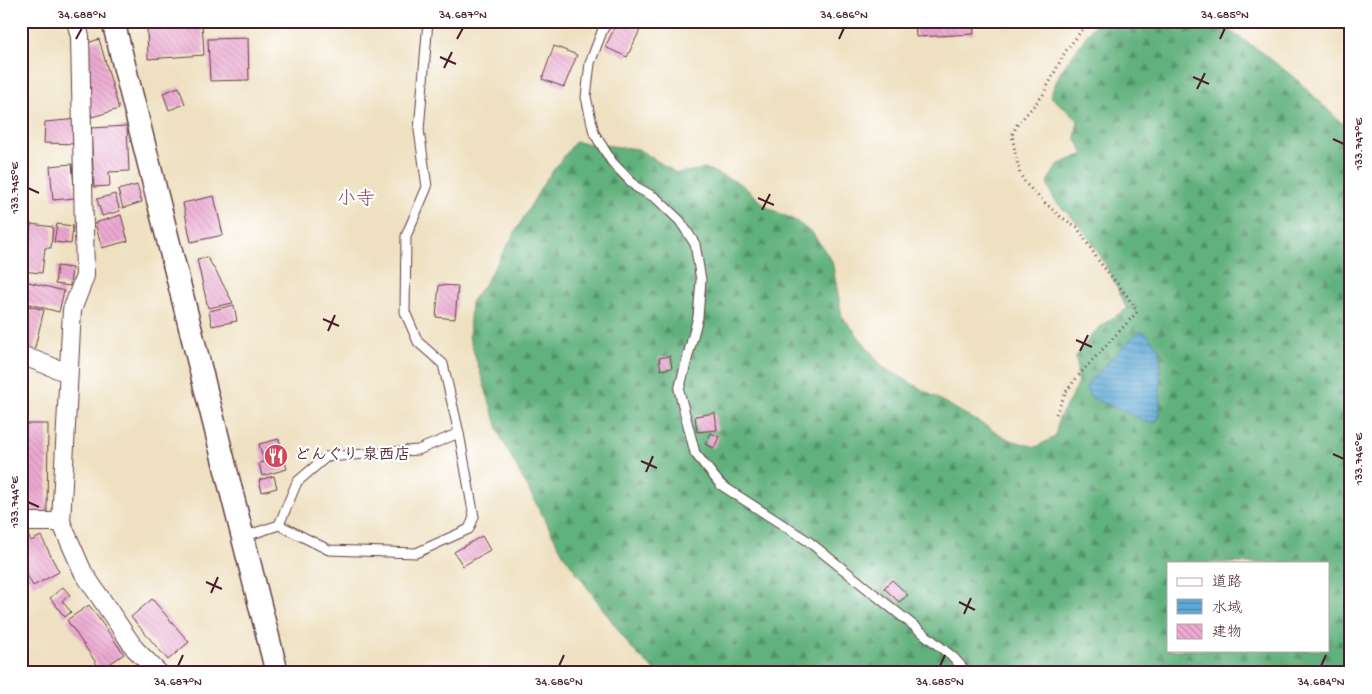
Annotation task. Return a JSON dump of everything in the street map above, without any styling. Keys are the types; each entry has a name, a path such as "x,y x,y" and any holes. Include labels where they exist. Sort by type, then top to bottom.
{"street":[{"path":"76,21 80,37 85,276 72,310 61,522 83,572 135,649 159,673"},
{"path":"113,21 277,673"},
{"path":"21,355 68,373"},
{"path":"21,522 61,522"}],"lane":[{"path":"243,537 280,525 329,550 416,553 469,529 474,516 443,364 418,342 405,312 406,236 426,187 419,130 428,21"},
{"path":"608,21 590,62 586,97 594,134 612,162 636,187 656,198 680,221 695,244 702,280 698,318 678,390 695,453 720,484 808,541 954,658 967,673"},
{"path":"280,525 297,482 326,457 418,450 458,433"}],"path":[{"path":"1056,414 1067,390 1079,374 1137,312 1076,227 1050,207 1026,184 1020,174 1012,135 1017,124 1043,95 1066,52 1089,21"}],"green space":[{"path":"1097,21 1215,21 1263,53 1296,79 1351,132 1351,673 657,673 632,649 563,554 501,438 469,337 471,302 486,282 545,181 575,142 638,149 676,173 707,169 741,184 767,207 796,221 813,234 832,261 842,316 883,367 1010,440 1036,447 1055,437 1059,418 1078,382 1076,356 1091,335 1106,322 1127,309 1099,254 1086,234 1055,201 1049,189 1047,181 1059,164 1084,154 1075,138 1078,120 1050,96 1061,71"}],"water":[{"path":"1138,332 1145,332 1160,350 1160,415 1156,422 1150,423 1092,398 1086,389 1090,381"}],"building":[{"path":"618,21 623,21 640,30 627,57 605,47"},
{"path":"915,21 973,21 974,34 916,37"},
{"path":"202,22 204,55 148,59 147,25"},
{"path":"248,38 249,80 210,81 208,39"},
{"path":"99,39 119,109 92,117 86,95 85,44"},
{"path":"554,46 577,55 564,87 542,79"},
{"path":"179,87 185,104 169,110 163,93"},
{"path":"21,92 26,92 23,209 21,209"},
{"path":"79,119 77,144 44,143 45,122"},
{"path":"127,126 129,171 109,172 110,186 94,187 91,128"},
{"path":"72,164 75,198 53,200 50,166"},
{"path":"137,185 142,202 123,208 118,190"},
{"path":"115,194 120,211 102,216 97,199"},
{"path":"214,196 223,235 191,242 183,203"},
{"path":"121,215 128,241 102,248 95,223"},
{"path":"31,224 53,227 51,248 45,248 42,273 21,271 21,244 28,245"},
{"path":"57,224 73,226 71,244 54,242"},
{"path":"207,257 233,303 208,308 197,259"},
{"path":"57,266 72,268 70,286 55,284"},
{"path":"21,280 64,291 59,312 21,302"},
{"path":"439,285 458,286 455,319 436,317"},
{"path":"21,304 44,310 34,351 21,348"},
{"path":"234,305 237,321 212,326 209,311"},
{"path":"670,356 672,368 661,370 659,358"},
{"path":"715,413 717,430 697,432 695,416"},
{"path":"21,424 48,424 47,516 21,515"},
{"path":"711,433 719,437 714,448 705,444"},
{"path":"279,439 287,469 262,476 259,463 264,462 259,444"},
{"path":"274,476 277,488 262,492 259,480"},
{"path":"23,525 31,541 41,536 59,572 33,586 21,563 21,526"},
{"path":"482,536 490,550 463,566 454,552"},
{"path":"21,576 28,586 21,591"},
{"path":"892,580 908,595 899,602 884,588"},
{"path":"63,587 70,595 62,601 71,612 65,617 50,598"},
{"path":"152,599 189,642 168,660 131,617"},
{"path":"89,605 124,654 101,670 67,620"}],"place":[{"name":"どんぐり 泉西店","path":"276,456"}],"district":[{"name":"小寺","path":"356,200"}]}
